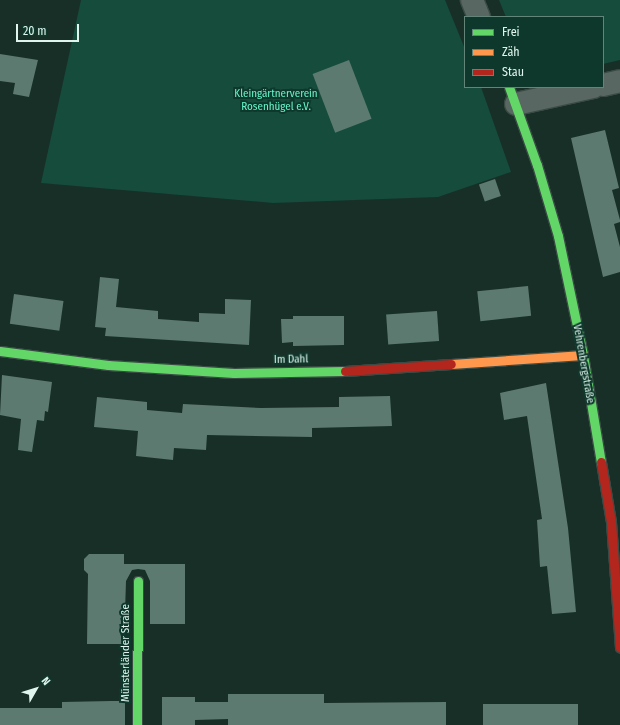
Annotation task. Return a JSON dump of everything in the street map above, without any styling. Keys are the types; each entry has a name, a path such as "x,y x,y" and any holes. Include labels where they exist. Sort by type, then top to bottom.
{"street":[{"path":"472,0 479,16"},
{"path":"604,85 620,81"},
{"path":"512,96 584,88"},
{"name":"Vehrenbergstraße","path":"512,96 558,236 583,355 611,522 620,648"},
{"name":"Im Dahl","path":"0,351 108,365 234,373 346,371 583,355"},
{"name":"Münsterländer Straße","path":"137,725 138,581"}],"green space":[{"name":"Kleingärtnerverein Rosenhügel e.V.","path":"81,0 445,0 464,47 464,88 481,88 511,172 438,197 273,203 41,183"},
{"path":"499,0 620,0 620,60 604,64 604,16 506,16"}],"building":[{"path":"0,54 38,60 29,97 13,94 15,83 0,81"},
{"path":"349,60 372,119 335,133 313,74"},
{"path":"605,130 619,188 612,190 620,220 620,222 614,224 620,247 620,272 603,277 571,138"},
{"path":"495,179 501,196 485,202 479,185"},
{"path":"100,277 119,279 116,307 158,311 158,319 199,322 199,313 225,314 225,299 251,300 249,345 105,336 106,328 95,327"},
{"path":"528,286 531,316 480,321 477,291"},
{"path":"14,294 64,301 59,331 10,324"},
{"path":"437,311 439,341 388,344 386,315"},
{"path":"293,316 344,316 344,345 293,346 293,342 282,343 281,319 293,319"},
{"path":"2,375 52,382 48,412 45,411 44,421 37,420 32,452 18,450 21,419 0,415"},
{"path":"546,383 568,528 576,612 552,614 547,566 540,567 537,520 542,519 527,416 504,420 500,393"},
{"path":"390,396 392,426 312,428 312,437 207,435 206,450 174,448 173,460 136,456 138,431 94,427 97,397 147,402 147,410 182,413 183,404 261,408 339,407 339,397"},
{"path":"89,554 124,554 124,564 185,564 185,624 150,624 150,581 145,570 132,570 126,581 124,644 87,644 88,574 84,570 84,559"},
{"path":"228,694 324,694 324,703 446,702 446,725 228,725 228,719 195,720 195,725 162,725 162,697 195,697 195,702 228,702"},
{"path":"125,701 125,725 0,725 0,708 62,708 62,702"},
{"path":"483,704 578,704 578,725 483,725"}],"traffic: fast":[{"path":"509,88 537,165 558,236 583,355 601,462"},
{"path":"0,351 108,365 234,373 345,371"},
{"path":"137,725 138,581"}],"traffic: slow":[{"path":"451,364 583,355"}],"traffic: jam":[{"path":"345,371 451,364"},
{"path":"601,462 611,522 620,648"}]}
